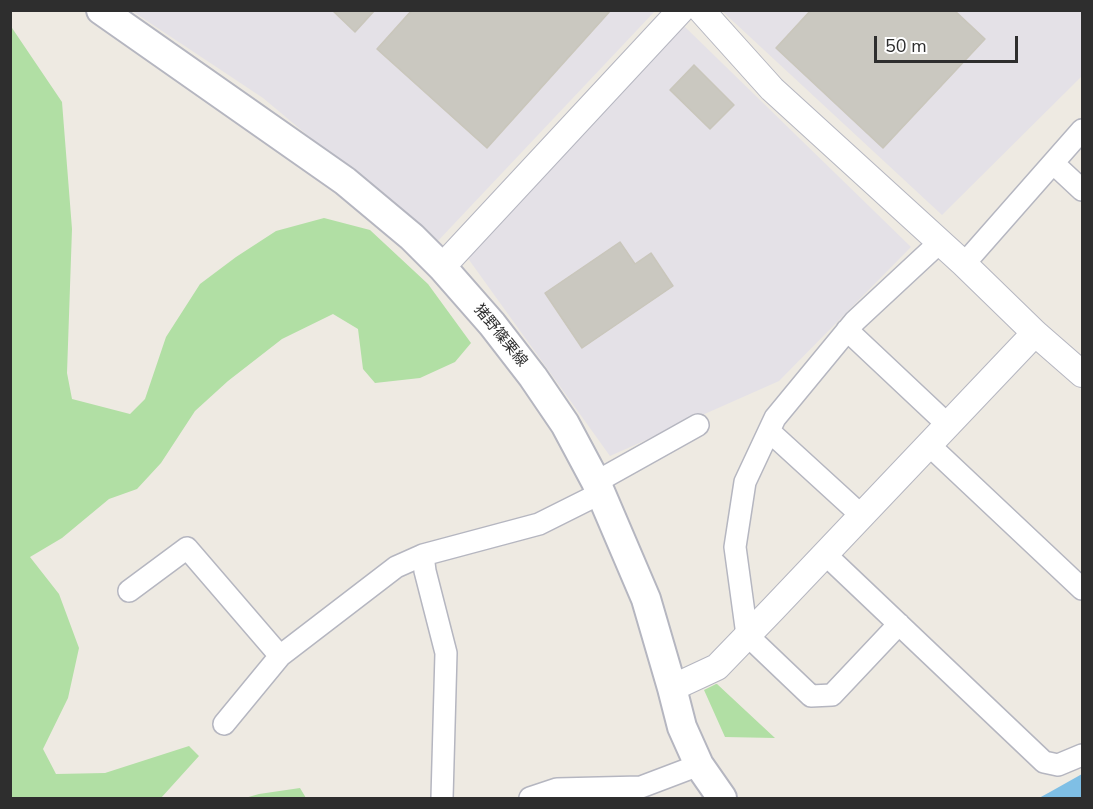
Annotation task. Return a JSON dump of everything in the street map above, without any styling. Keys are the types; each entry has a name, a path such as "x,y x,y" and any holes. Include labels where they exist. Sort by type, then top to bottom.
{"main road":[{"name":"猪野篠栗線","path":"101,10 345,181 412,237 492,324 533,377 565,424 599,488 646,598 682,727 699,765 722,798"}],"street":[{"path":"442,267 681,10"},
{"path":"700,10 772,89 964,264 1035,333 1083,374"},
{"path":"964,264 1083,130"},
{"path":"1053,163 1083,190"},
{"path":"899,624 832,695 812,696 747,635 735,547 745,482 775,418 855,321 940,242"},
{"path":"847,330 948,424"},
{"path":"672,688 717,667 1035,333"},
{"path":"224,724 280,657 396,567 423,555 538,524 599,488 698,424"},
{"path":"769,430 862,516"},
{"path":"929,445 1083,588"},
{"path":"129,591 187,548 280,657"},
{"path":"825,554 1044,762 1058,765 1083,755"},
{"path":"423,555 446,653 442,798"},
{"path":"530,798 557,789 635,793 641,787 699,765"}],"shaded area":[{"path":"132,11 655,11 436,243 263,98"},
{"path":"722,11 1082,11 1082,76 942,215"},
{"path":"683,25 911,247 779,381 610,456 467,257"}],"green space":[{"path":"10,25 62,102 72,229 67,373 72,399 130,414 145,399 166,337 200,284 276,231 324,218 370,230 428,284 471,343 455,362 420,378 375,383 363,369 358,329 333,314 282,339 228,381 195,411 161,463 137,489 109,499 62,538 30,557 59,594 79,648 68,698 43,749 56,774 105,773 189,746 199,756 161,798 11,798"},
{"path":"717,684 775,738 725,737 704,690"},
{"path":"300,788 306,798 245,798 259,794"}],"water":[{"path":"1082,774 1082,798 1039,798 1050,792"}],"building":[{"path":"332,10 375,10 355,32"},
{"path":"412,10 611,10 487,148 377,49"},
{"path":"811,10 954,10 985,39 883,148 776,48"},
{"path":"694,65 734,105 710,129 670,90"},
{"path":"620,242 635,264 651,253 673,286 582,348 545,293"}]}
